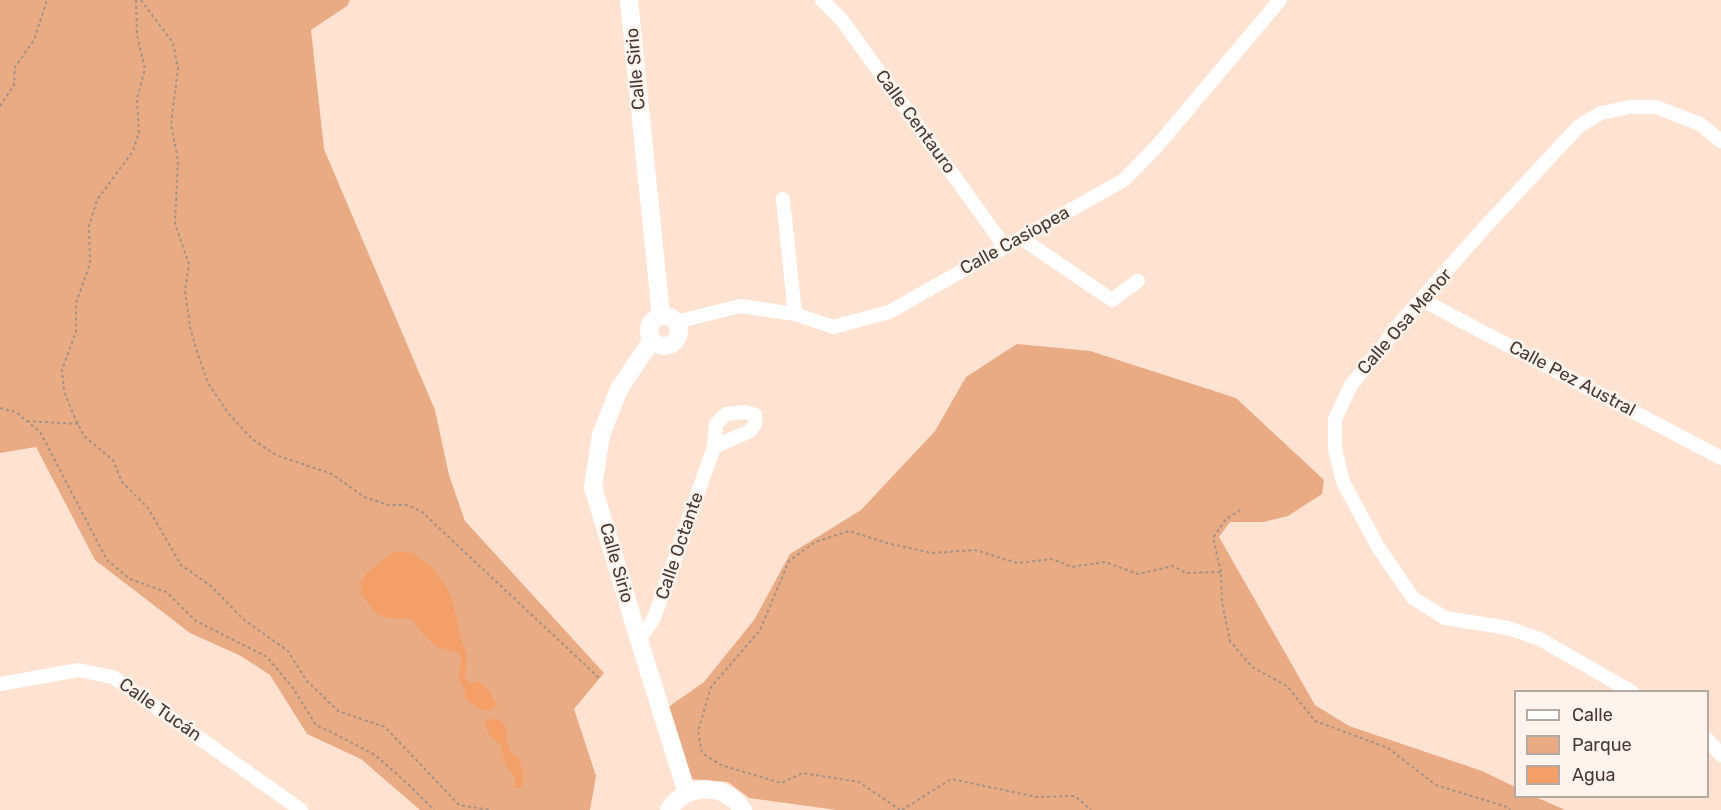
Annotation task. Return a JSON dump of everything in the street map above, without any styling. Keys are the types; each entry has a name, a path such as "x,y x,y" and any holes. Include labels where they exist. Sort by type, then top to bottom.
{"street":[{"name":"Calle Sirio","path":"629,0 668,319"},
{"name":"Calle Centauro","path":"822,0 842,20 1005,247"},
{"name":"Calle Casiopea","path":"668,319 740,306 795,314 833,327 889,312 1124,180 1157,146 1280,0"},
{"name":"Calle Osa Menor","path":"1629,690 1540,639 1508,628 1445,618 1413,598 1378,548 1343,482 1335,448 1335,419 1351,385 1393,331 1579,126 1601,113 1630,107 1656,107 1700,124 1721,141"},
{"path":"783,199 795,314"},
{"path":"1021,238 1112,300 1138,281"},
{"name":"Calle Pez Austral","path":"1422,300 1721,458"},
{"path":"668,319 679,333 673,343 662,346 652,340 651,323 668,319"},
{"name":"Calle Sirio","path":"652,340 619,389 601,435 593,487 687,793"},
{"name":"Calle Octante","path":"639,640 654,618 714,447"},
{"name":"Calle Tucán","path":"0,684 78,670 113,677 301,810"},
{"path":"1709,742 1721,755"},
{"path":"669,810 687,793 704,789 720,791 735,800 743,810"}],"path":[{"path":"0,106 14,85 15,67 34,40 46,0"},
{"path":"136,0 137,35 145,69 137,99 140,132 133,151 97,200 94,208 89,226 90,264 76,303 76,332 62,370 64,391 78,424 84,436 113,460 122,483 148,508 181,565 211,586 243,619 288,651 306,680 338,711 385,727 459,805 490,810"},
{"path":"141,0 173,43 178,69 171,124 178,160 175,224 189,264 185,291 190,327 208,383 228,413 252,439 276,455 332,474 364,497 388,505 408,505 422,512 599,678"},
{"path":"0,408 16,412 40,432 107,560 130,579 166,592 196,621 267,657 293,688 316,726 375,755 434,810"},
{"path":"27,421 78,424"},
{"path":"1240,510 1226,519 1213,538 1221,572 1222,602 1230,641 1252,668 1287,686 1315,721 1388,748 1436,785 1507,807 1510,810"},
{"path":"1091,810 1075,796 1037,797 951,779 901,810 859,782 803,772 781,783 721,765 702,753 698,731 711,687 760,630 789,561 815,542 849,531 887,543 932,553 975,550 1017,563 1052,559 1072,567 1105,562 1138,574 1173,566 1186,573 1221,572"}],"green space":[{"path":"0,0 350,0 347,6 311,30 324,149 435,410 449,475 465,521 604,673 574,709 596,776 590,810 420,810 361,759 307,734 270,675 241,656 190,633 95,560 36,447 0,453"},
{"path":"1017,344 1090,351 1236,398 1324,480 1322,494 1288,516 1263,522 1230,522 1219,537 1315,705 1349,726 1482,771 1514,787 1514,798 1538,798 1565,810 837,810 749,798 728,782 690,779 667,708 704,682 754,620 790,554 861,510 935,431 966,377"}],"water":[{"path":"398,551 413,553 432,568 445,585 452,599 467,656 465,677 469,683 477,681 488,689 497,705 493,710 478,708 465,698 465,690 459,679 461,657 459,653 437,647 412,619 388,618 377,614 362,595 360,583 367,573"},
{"path":"495,718 507,728 506,739 511,753 518,758 522,768 524,775 520,788 515,787 515,778 505,764 501,745 491,737 485,726 486,721"}]}
